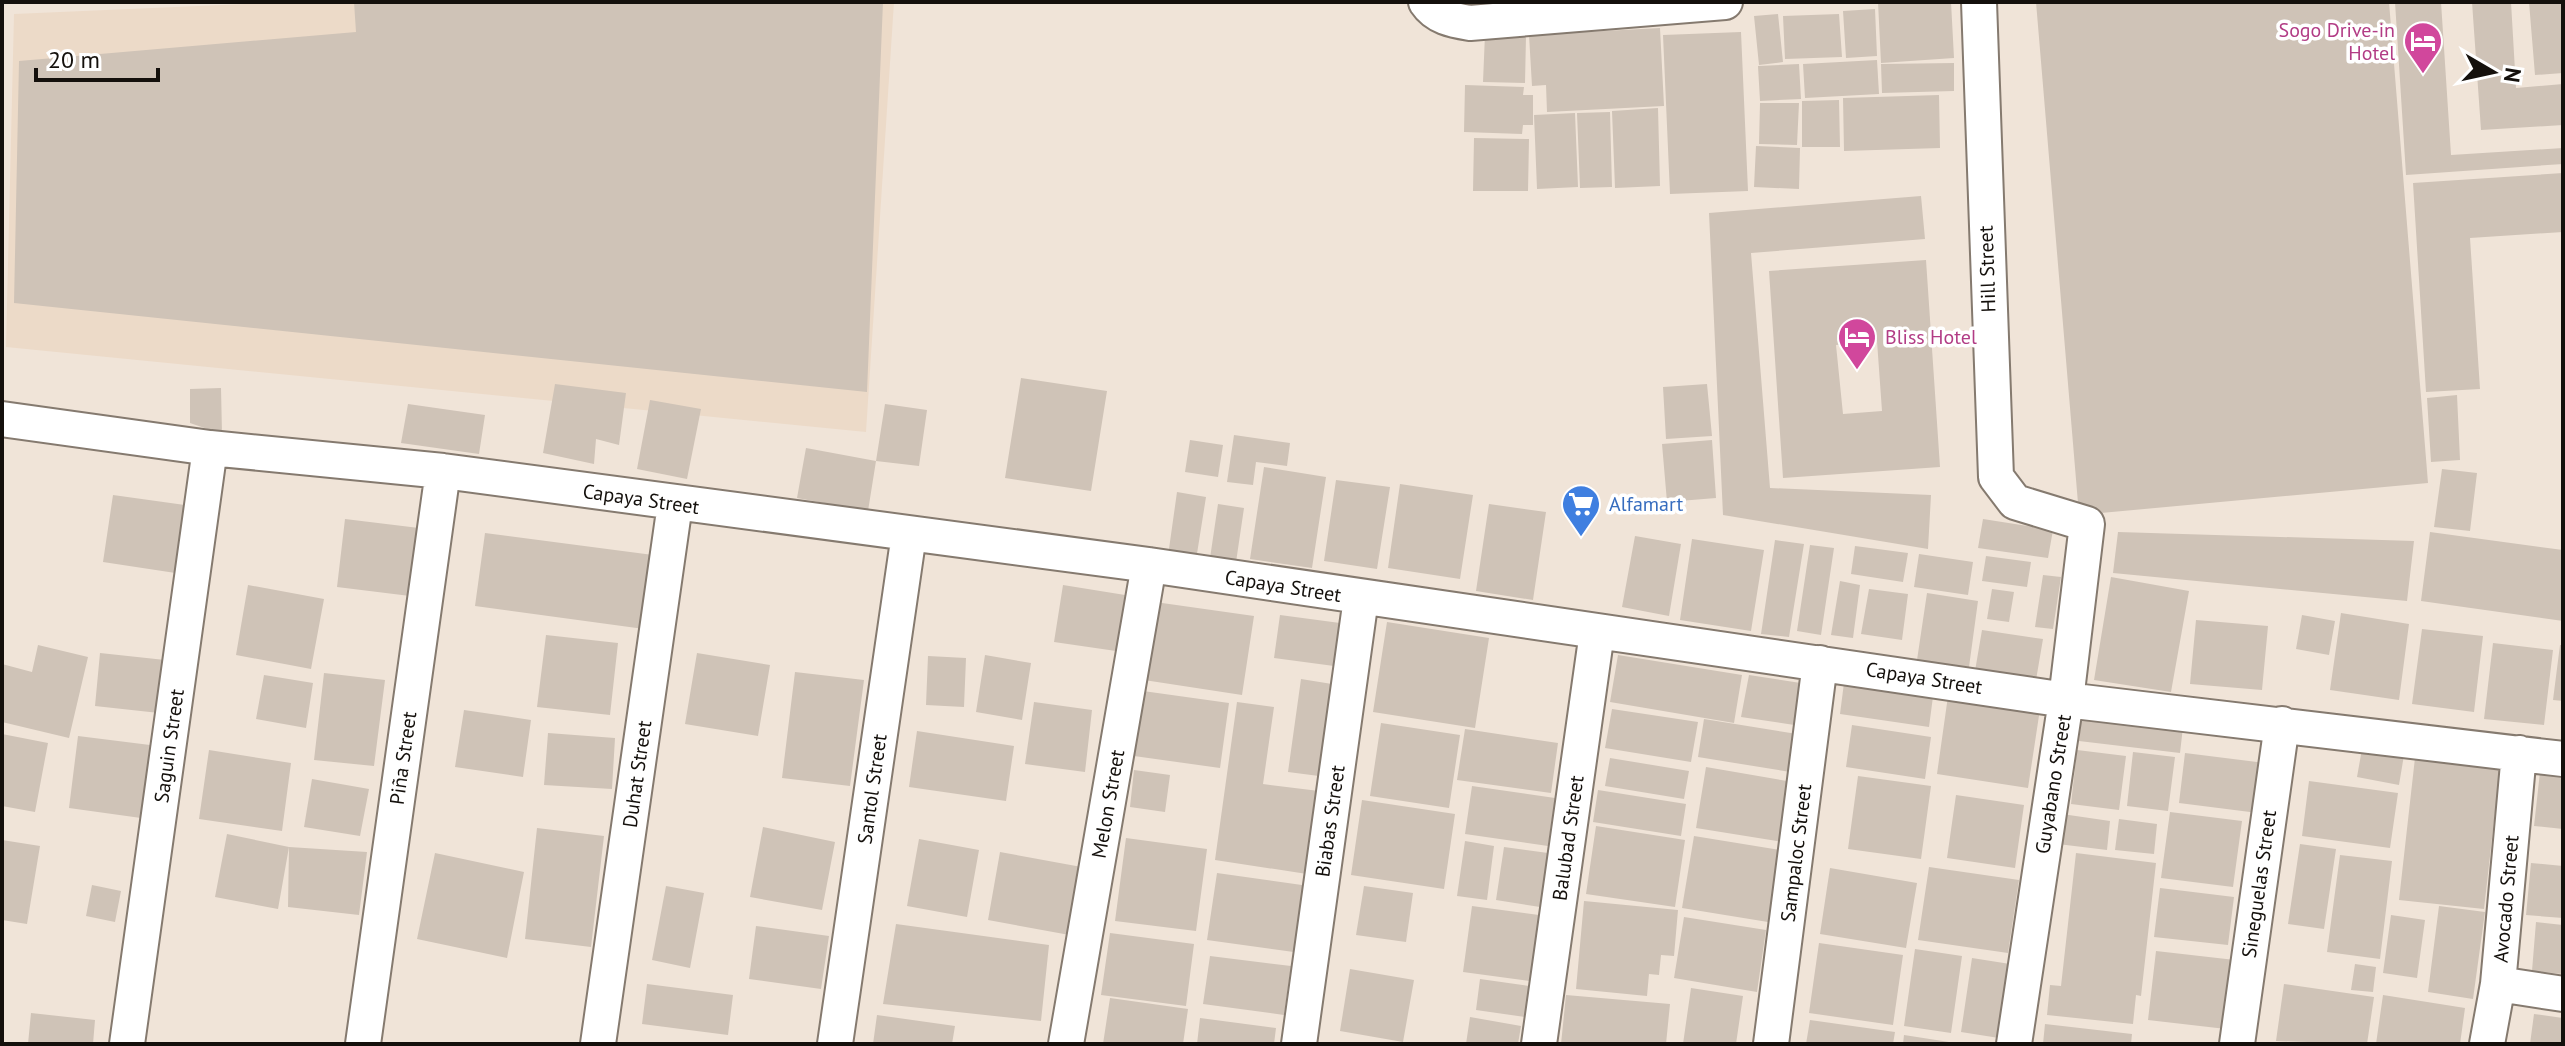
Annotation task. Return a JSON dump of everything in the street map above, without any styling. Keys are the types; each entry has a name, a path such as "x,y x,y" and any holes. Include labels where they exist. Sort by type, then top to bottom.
{"street":[{"path":"1426,2 1432,11 1470,23 1725,2"},
{"name":"Hill Street","path":"1979,2 1996,477 2015,502 2087,524"},
{"name":"Capaya Street","path":"2,419 210,448 443,471 1149,565 2066,700 2563,759"},
{"name":"Saguin Street","path":"127,1044 210,448"},
{"name":"Piña Street","path":"363,1044 443,471"},
{"name":"Duhat Street","path":"598,1044 675,504"},
{"name":"Guyabano Street","path":"2014,1044 2066,700 2087,524"},
{"name":"Santol Street","path":"835,1044 909,534"},
{"name":"Melon Street","path":"1066,1044 1149,565"},
{"name":"Biabas Street","path":"1299,1044 1361,598"},
{"name":"Balubad Street","path":"1539,1044 1597,632"},
{"name":"Sampaloc Street","path":"1771,1044 1820,663"},
{"name":"Sineguelas Street","path":"2237,1044 2282,724"},
{"name":"Avocado Street","path":"2487,1044 2498,984 2519,753"},
{"path":"2498,984 2563,994"}],"shaded area":[{"path":"293,2 894,2 866,432 6,347 14,14"}],"building":[{"path":"354,2 883,2 867,392 14,303 19,61 356,32"},
{"path":"1878,2 1951,2 1954,58 1881,63"},
{"path":"2036,2 2389,2 2428,483 2079,515"},
{"name":"Sogo Drive-in Hotel","path":"2395,2 2441,2 2451,155 2563,148 2563,164 2406,175"},
{"path":"2472,2 2511,2 2516,88 2563,84 2563,125 2481,130"},
{"path":"2529,2 2563,2 2563,73 2535,75"},
{"path":"1875,9 1877,56 1846,58 1843,11"},
{"path":"1778,14 1783,62 1759,65 1754,16"},
{"path":"1839,14 1842,57 1785,59 1783,16"},
{"path":"1660,28 1664,106 1547,112 1546,85 1532,86 1529,35"},
{"path":"1741,32 1748,191 1670,194 1663,35"},
{"path":"1485,34 1526,36 1525,83 1483,82"},
{"path":"1877,60 1879,94 1805,98 1803,64"},
{"path":"1954,63 1954,91 1882,93 1881,64"},
{"path":"1799,64 1801,99 1760,101 1758,66"},
{"path":"1465,85 1524,87 1523,95 1533,95 1533,125 1523,125 1522,134 1464,132"},
{"path":"1939,95 1940,148 1844,151 1843,98"},
{"path":"1839,100 1840,147 1802,147 1802,101"},
{"path":"1760,103 1799,103 1797,145 1759,144"},
{"path":"1658,108 1660,186 1615,188 1612,111"},
{"path":"1610,112 1612,187 1580,188 1577,113"},
{"path":"1575,113 1578,187 1537,189 1534,115"},
{"path":"1474,138 1529,139 1528,191 1473,191"},
{"path":"1756,146 1800,148 1799,189 1754,187"},
{"path":"2563,173 2563,232 2470,238 2480,389 2426,392 2413,183"},
{"path":"1921,196 1925,239 1751,253 1770,488 1931,495 1928,549 1723,515 1709,213"},
{"path":"1926,260 1940,467 1783,478 1769,271","holes":["1877,341 1882,411 1843,414 1836,345"]},
{"path":"1021,378 1107,391 1091,491 1005,478"},
{"path":"555,384 626,393 619,445 596,439 594,464 543,453"},
{"path":"1707,384 1712,436 1666,439 1663,387"},
{"path":"221,388 222,434 190,423 190,389"},
{"path":"2457,395 2460,460 2431,462 2427,398"},
{"path":"650,400 701,409 687,479 637,469"},
{"path":"408,404 485,415 479,454 401,443"},
{"path":"885,404 927,410 919,466 876,461"},
{"path":"1234,435 1290,443 1287,466 1256,462 1253,485 1227,482"},
{"path":"1190,440 1223,445 1218,477 1185,472"},
{"path":"1712,440 1716,498 1667,502 1662,444"},
{"path":"806,448 876,461 868,511 797,498"},
{"path":"1264,467 1326,477 1312,568 1250,559"},
{"path":"2442,469 2477,473 2470,531 2434,527"},
{"path":"1336,480 1390,487 1377,569 1324,561"},
{"path":"1400,484 1473,495 1460,579 1388,568"},
{"path":"1177,492 1206,497 1196,560 1168,556"},
{"path":"113,495 192,506 182,574 103,562"},
{"path":"1218,504 1244,508 1235,569 1209,565"},
{"path":"1489,504 1546,512 1533,600 1476,591"},
{"path":"345,519 419,528 410,596 337,587"},
{"path":"1983,519 2053,530 2048,558 1978,548"},
{"path":"2118,532 2414,541 2407,601 2113,573"},
{"path":"2430,532 2563,550 2563,621 2421,601"},
{"path":"485,533 653,555 644,629 475,606"},
{"path":"1635,536 1681,544 1669,616 1622,607"},
{"path":"1692,539 1764,550 1751,631 1680,620"},
{"path":"1775,540 1804,544 1789,637 1761,634"},
{"path":"1810,545 1834,548 1821,635 1797,631"},
{"path":"1855,546 1908,553 1903,582 1851,574"},
{"path":"1919,554 1973,562 1968,595 1914,587"},
{"path":"1986,556 2031,562 2027,587 1982,581"},
{"path":"2043,575 2061,577 2053,629 2035,627"},
{"path":"2111,577 2189,591 2171,692 2094,680"},
{"path":"1840,581 1860,585 1853,638 1831,635"},
{"path":"248,585 324,599 311,669 236,655"},
{"path":"1063,585 1125,595 1116,651 1054,642"},
{"path":"1869,589 1908,594 1902,640 1861,634"},
{"path":"1992,589 2014,592 2009,622 1987,619"},
{"path":"1927,593 1978,601 1969,667 1917,660"},
{"path":"1155,602 1254,616 1242,695 1144,680"},
{"path":"2341,613 2409,624 2399,700 2330,690"},
{"path":"1280,615 1340,623 1334,666 1274,658"},
{"path":"2302,615 2335,621 2329,655 2296,649"},
{"path":"2196,620 2268,626 2262,690 2190,684"},
{"path":"1387,622 1489,638 1475,728 1373,712"},
{"path":"2422,629 2483,636 2474,712 2412,704"},
{"path":"1982,630 2043,639 2036,680 1975,671"},
{"path":"546,635 618,643 610,715 537,707"},
{"path":"2493,643 2553,650 2544,725 2484,719"},
{"path":"38,645 88,657 69,738 2,722 2,664 32,672"},
{"path":"2560,645 2563,645 2563,701 2553,700"},
{"path":"100,653 165,660 159,713 95,706"},
{"path":"697,653 770,665 758,736 685,724"},
{"path":"985,655 1031,663 1022,720 976,712"},
{"path":"1618,655 1742,675 1734,723 1610,702"},
{"path":"928,656 966,658 964,707 926,705"},
{"path":"795,672 864,680 850,786 782,778"},
{"path":"324,673 385,680 374,766 314,760"},
{"path":"264,675 313,683 306,728 256,719"},
{"path":"1749,675 1807,684 1801,726 1741,717"},
{"path":"1845,675 1934,689 1929,727 1840,714"},
{"path":"1301,679 1332,684 1319,776 1288,772"},
{"path":"1143,691 1229,703 1220,768 1134,756"},
{"path":"1948,696 2040,709 2028,788 1937,774"},
{"path":"1034,702 1092,710 1085,772 1025,764"},
{"path":"1237,702 1274,707 1263,784 1319,791 1307,874 1215,860"},
{"path":"2083,706 2184,718 2180,753 2079,741"},
{"path":"1612,709 1698,722 1691,762 1605,748"},
{"path":"464,710 531,720 523,777 455,767"},
{"path":"1704,719 1797,734 1790,772 1698,757"},
{"path":"1381,723 1460,735 1449,808 1370,796"},
{"path":"1852,725 1931,737 1925,779 1846,767"},
{"path":"1465,729 1558,743 1551,793 1457,780"},
{"path":"917,731 1014,746 1006,801 909,787"},
{"path":"548,733 615,738 612,789 544,785"},
{"path":"2,734 48,743 35,812 2,806"},
{"path":"78,736 150,745 141,818 69,808"},
{"path":"2362,749 2404,755 2399,785 2357,777"},
{"path":"2416,749 2501,759 2484,909 2399,900"},
{"path":"209,750 291,763 282,831 199,819"},
{"path":"2077,750 2126,756 2119,810 2071,804"},
{"path":"2133,752 2175,757 2168,811 2127,806"},
{"path":"2185,753 2265,763 2258,813 2179,803"},
{"path":"1610,758 1689,771 1684,799 1605,786"},
{"path":"1706,767 1793,782 1783,842 1696,828"},
{"path":"1134,770 1170,775 1165,812 1130,807"},
{"path":"2540,772 2563,774 2563,829 2534,826"},
{"path":"1858,776 1931,786 1921,859 1848,849"},
{"path":"312,779 369,789 360,836 304,827"},
{"path":"2309,781 2398,793 2390,848 2302,836"},
{"path":"1472,786 1555,798 1548,846 1465,834"},
{"path":"1598,790 1686,804 1681,836 1593,822"},
{"path":"1956,795 2024,805 2015,868 1947,858"},
{"path":"1362,800 1455,814 1444,889 1351,875"},
{"path":"2170,812 2242,821 2233,887 2161,878"},
{"path":"2062,814 2110,821 2107,850 2058,844"},
{"path":"2119,819 2157,824 2154,854 2115,850"},
{"path":"1596,826 1685,840 1675,907 1586,894"},
{"path":"763,827 835,842 822,910 750,897"},
{"path":"537,828 604,836 591,947 525,939"},
{"path":"227,834 289,847 278,909 215,897"},
{"path":"1694,836 1780,850 1768,922 1682,908"},
{"path":"1126,838 1207,849 1196,931 1115,921"},
{"path":"919,839 979,850 967,917 907,906"},
{"path":"2,840 40,846 27,924 2,920"},
{"path":"1465,841 1494,846 1487,900 1457,896"},
{"path":"2300,844 2336,849 2324,929 2288,924"},
{"path":"289,847 367,852 359,915 288,907"},
{"path":"1504,847 1548,853 1540,907 1496,900"},
{"path":"1000,852 1087,868 1075,936 988,920"},
{"path":"435,853 524,872 507,958 417,939"},
{"path":"2076,853 2156,863 2141,996 2136,995 2133,1024 2047,1015 2050,985 2061,986"},
{"path":"2340,855 2392,861 2380,959 2327,952"},
{"path":"2531,863 2563,866 2563,918 2526,915"},
{"path":"1929,867 2019,880 2008,953 1918,940"},
{"path":"1830,868 1917,883 1906,948 1820,934"},
{"path":"1217,873 1309,886 1301,953 1207,940"},
{"path":"92,885 121,891 115,922 86,916"},
{"path":"666,886 704,893 690,968 652,960"},
{"path":"1364,886 1413,893 1406,942 1356,935"},
{"path":"2160,888 2234,897 2228,945 2154,937"},
{"path":"1584,901 1678,910 1674,956 1661,955 1659,975 1649,974 1647,996 1576,989"},
{"path":"1472,906 1539,915 1530,981 1463,972"},
{"path":"2439,906 2485,912 2473,999 2428,992"},
{"path":"2391,915 2425,920 2417,978 2383,973"},
{"path":"1684,917 1766,930 1757,992 1674,978"},
{"path":"2536,922 2563,925 2563,974 2532,971"},
{"path":"896,924 1049,945 1041,1021 883,1004"},
{"path":"756,926 829,936 821,989 749,979"},
{"path":"1110,933 1194,944 1186,1006 1101,995"},
{"path":"1819,943 1903,955 1893,1025 1809,1013"},
{"path":"1915,949 1962,956 1951,1033 1904,1026"},
{"path":"2156,951 2235,960 2226,1029 2148,1020"},
{"path":"1210,956 1291,966 1284,1015 1203,1004"},
{"path":"1972,958 2010,964 1999,1038 1961,1032"},
{"path":"2355,964 2376,967 2373,992 2351,990"},
{"path":"1350,969 1414,980 1403,1042 1340,1031"},
{"path":"1480,979 1529,986 1525,1017 1476,1010"},
{"path":"647,984 733,995 728,1035 642,1024"},
{"path":"2284,984 2374,997 2367,1044 2276,1041"},
{"path":"1691,988 1743,996 1736,1044 1683,1044"},
{"path":"1566,995 1670,1004 1666,1044 1561,1044"},
{"path":"2383,995 2465,1008 2460,1044 2376,1044"},
{"path":"1110,998 1188,1009 1183,1044 1103,1044"},
{"path":"31,1013 95,1020 93,1044 28,1044"},
{"path":"2534,1014 2563,1018 2563,1044 2530,1044"},
{"path":"877,1015 955,1026 952,1044 873,1044"},
{"path":"1470,1017 1521,1026 1518,1044 1466,1044"},
{"path":"1200,1018 1276,1028 1274,1044 1197,1044"},
{"path":"1810,1020 1895,1032 1893,1044 1806,1044"},
{"path":"2045,1024 2132,1034 2131,1044 2043,1044"},
{"path":"1904,1035 1949,1042 1949,1044 1903,1044"}],"place":[{"name":"Sogo Drive-in Hotel","path":"2423,75"},
{"name":"Bliss Hotel","path":"1857,371"},
{"name":"Alfamart","path":"1581,538"}]}
